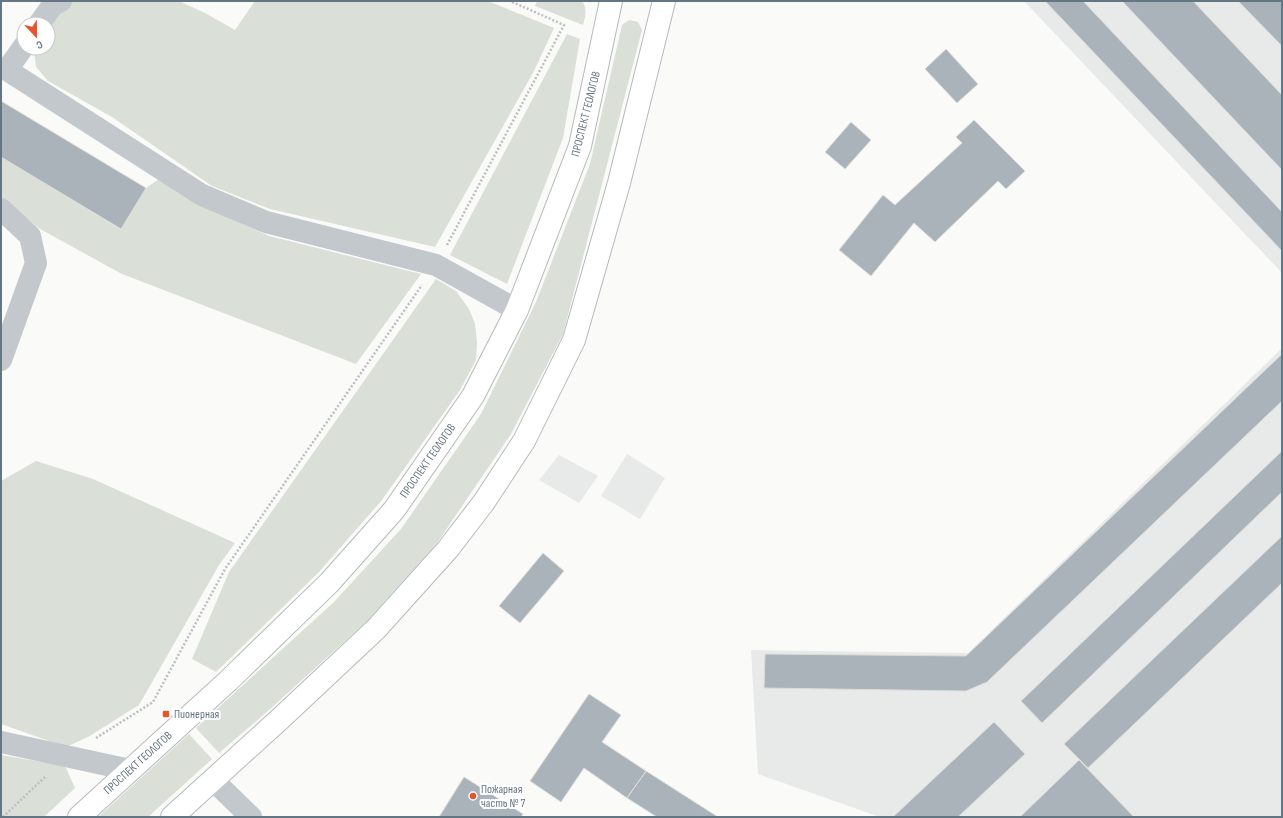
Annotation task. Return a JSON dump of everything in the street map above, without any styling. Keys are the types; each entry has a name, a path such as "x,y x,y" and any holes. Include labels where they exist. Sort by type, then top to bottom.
{"main road":[{"name":"ПРОСПЕКТ ГЕОЛОГОВ","path":"78,817 228,681 329,584 394,510 473,396 517,310 580,146 611,1"},
{"path":"172,817 376,629 453,543 484,502 524,441 574,340 619,183 664,1"}],"lane":[{"path":"45,16 52,6 61,1"},
{"path":"16,55 4,69 202,195 266,222 436,265 517,310"},
{"path":"1,209 30,236 36,263 1,360"},
{"path":"1,742 130,770"},
{"path":"213,780 251,817"}],"path":[{"path":"3,817 67,756 153,702 225,569 436,265 564,25 510,1"}],"shaded area":[{"path":"73,1 179,1 205,13 235,30 255,1 488,1 554,28 534,71 435,247 270,209 212,186 112,117 48,81 36,67 35,56 56,56 56,16 54,16 60,7"},
{"path":"537,1 582,1 585,7 583,25 535,6"},
{"path":"1024,1 1282,1 1282,273"},
{"path":"629,20 638,22 642,30 563,334 511,434 437,543 367,621 219,753 196,728 334,602 401,529 481,414 536,302 590,164 622,25"},
{"path":"567,34 580,39 563,138 507,284 450,255"},
{"path":"1,157 120,229 146,188 159,179 196,203 269,236 421,274 356,364 122,274 40,229 1,198"},
{"path":"436,279 456,291 469,309 475,324 477,343 476,360 460,390 382,500 319,572 216,672 192,659 229,572"},
{"path":"1282,348 1282,817 880,817 758,774 751,650 968,653"},
{"path":"627,454 665,478 640,519 601,496"},
{"path":"559,455 598,476 579,503 539,480"},
{"path":"36,461 93,479 235,543 219,565 139,705 88,737 66,747 1,724 1,481"},
{"path":"189,734 212,759 148,817 98,817"},
{"path":"1,755 65,766 75,788 44,817 1,817"}],"building":[{"path":"1045,1 1083,1 1282,212 1282,251"},
{"path":"1122,1 1193,1 1282,95 1282,170"},
{"path":"1238,1 1282,1 1282,46"},
{"path":"946,49 978,84 957,103 925,69"},
{"path":"1,101 146,188 121,229 1,157"},
{"path":"974,120 1025,171 1006,189 998,181 935,242 914,223 871,276 839,250 883,195 895,205 962,143 956,137"},
{"path":"851,122 871,140 845,169 825,152"},
{"path":"1282,354 1282,401 987,682 966,691 764,688 765,654 966,656"},
{"path":"1282,451 1282,492 1042,723 1021,701"},
{"path":"1282,536 1282,583 1088,768 1064,744"},
{"path":"543,553 564,571 520,623 499,606"},
{"path":"589,694 621,715 602,742 646,771 627,798 584,768 561,802 530,781"},
{"path":"994,722 1025,754 958,817 893,817"},
{"path":"1079,760 1134,817 1020,817"},
{"path":"646,771 718,817 657,817 627,798"},
{"name":"Пожарная часть № 7","path":"464,777 523,814 521,817 439,817"}],"place":[{"name":"Пионерная","path":"166,714"},
{"name":"Пожарная часть № 7","path":"473,796"}]}
